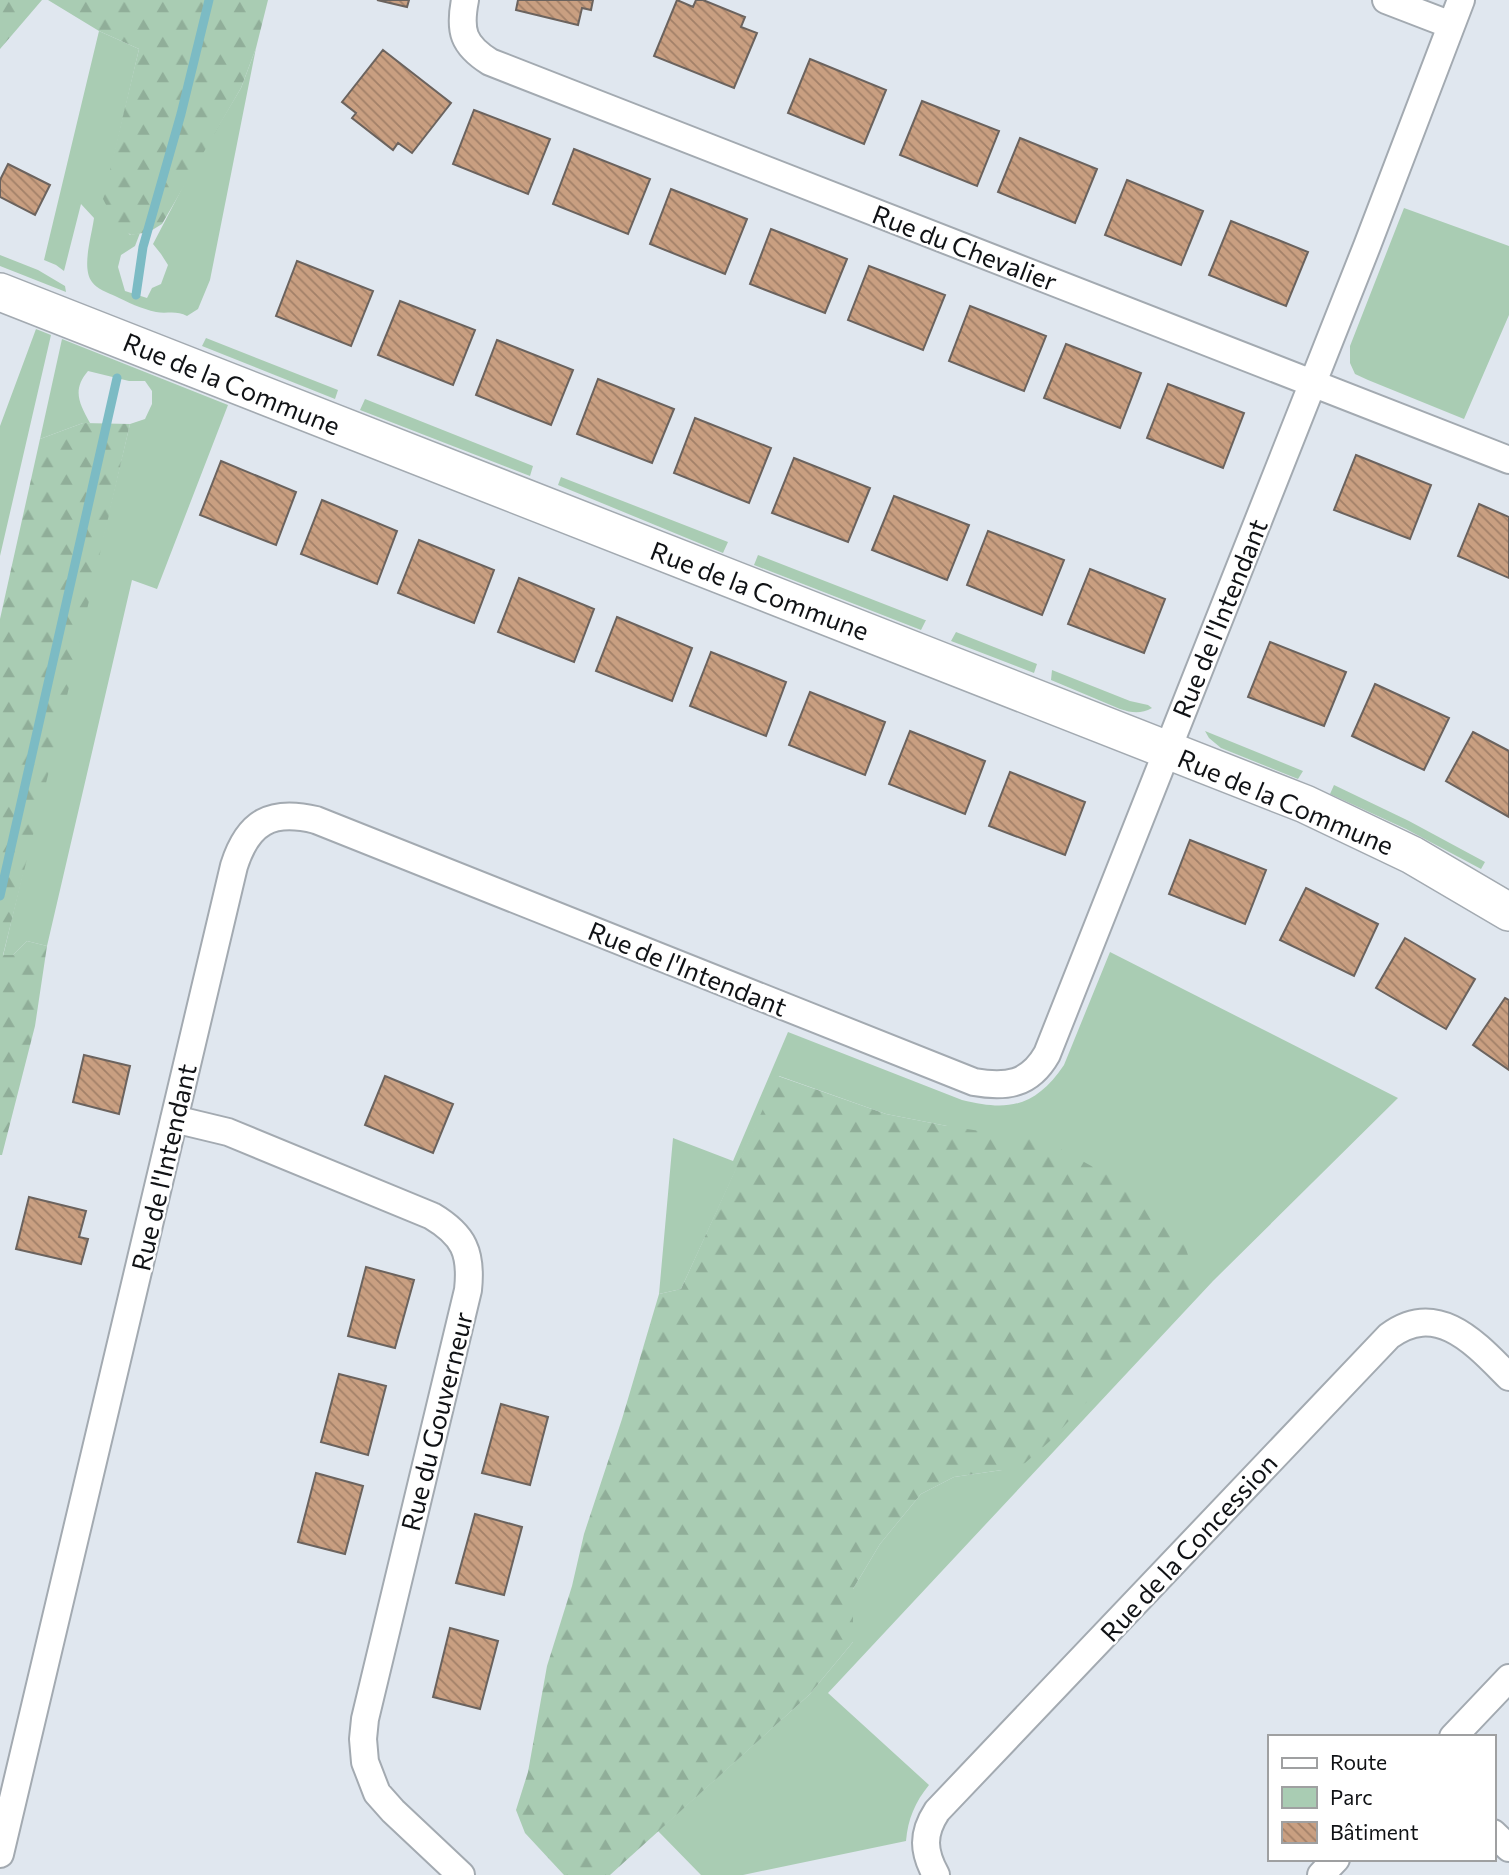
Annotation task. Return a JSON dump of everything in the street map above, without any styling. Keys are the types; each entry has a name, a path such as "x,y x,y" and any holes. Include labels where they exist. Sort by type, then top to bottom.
{"street":[{"name":"Rue du Chevalier","path":"465,0 462,15 466,41 475,52 491,62 1509,460"},
{"path":"1386,0 1451,25"},
{"name":"Rue de l'Intendant","path":"0,1854 174,1119 240,848 248,835 268,820 296,815 316,820 974,1082 1004,1084 1030,1075 1047,1054 1377,220 1461,0"},
{"name":"Rue de la Commune","path":"0,292 1330,815 1412,855 1509,912"},
{"name":"Rue du Gouverneur","path":"174,1119 228,1132 432,1216 456,1233 463,1244 469,1260 468,1290 365,1719 363,1739 365,1762 377,1793 461,1875"},
{"name":"Rue de la Concession","path":"936,1875 925,1840 928,1827 937,1811 1390,1335 1412,1324 1439,1323 1455,1329 1479,1347 1509,1377"},
{"path":"1455,1735 1509,1678"},
{"path":"1495,1835 1509,1848"},
{"path":"1321,1875 1334,1861"}],"green space":[{"path":"0,0 42,0 0,49"},
{"path":"48,0 268,0 256,48 241,88 162,224 149,232 131,235 116,224 103,199 139,49 99,31"},
{"path":"99,31 139,49 104,199 130,235 140,233 135,246 121,255 118,267 125,291 147,298 152,288 161,284 168,265 153,244 189,175 241,88 256,48 210,280 198,309 187,316 145,309 94,284 89,276 87,260 94,218 81,204 64,271 44,260"},
{"path":"1404,208 1509,246 1509,315 1464,419 1355,374 1350,363 1350,346"},
{"path":"0,255 38,270 65,286 66,292 0,266"},
{"path":"36,329 51,335 0,556 0,426"},
{"path":"206,338 338,390 335,399 202,346"},
{"path":"62,339 228,405 157,589 132,580 47,946 27,941 13,955 3,956 130,424 145,419 152,404 152,391 145,381 129,381 88,371 80,384 79,397 90,423 83,423 40,439"},
{"path":"365,399 533,466 530,476 360,410"},
{"path":"83,423 130,424 57,739 3,955 13,955 27,941 47,946 35,1026 0,1155 0,619 40,439"},
{"path":"561,477 728,542 723,553 558,485"},
{"path":"758,555 926,620 921,630 754,565"},
{"path":"956,632 1037,664 1034,673 951,641"},
{"path":"1052,670 1152,708 1136,712 1120,709 1051,680"},
{"path":"1205,731 1303,771 1298,779 1221,748"},
{"path":"1334,785 1485,862 1481,869 1406,829 1330,794"},
{"path":"1110,952 1398,1098 1213,1281 828,1693 929,1785 913,1811 906,1841 743,1875 701,1875 658,1831 809,1695 853,1642 853,1589 880,1544 921,1494 954,1477 1002,1470 947,1126 886,1114 779,1076 681,1289 659,1294 673,1138 733,1161 788,1032 962,1100 979,1104 1008,1105 1032,1097 1054,1079 1064,1065"},
{"path":"778,1076 886,1114 1046,1141 1133,1189 1179,1226 1196,1281 1188,1294 1050,1441 1025,1463 1002,1470 954,1477 921,1494 880,1544 853,1589 853,1642 809,1695 610,1875 564,1875 525,1833 516,1810 528,1772 547,1666 572,1586 584,1534 659,1294 681,1289"}],"building":[{"path":"377,0 409,0 407,7"},
{"path":"518,0 593,0 591,10 582,8 578,25 516,10"},
{"path":"677,0 693,7 696,0 703,0 745,17 741,27 757,33 734,88 654,56"},
{"path":"383,50 451,103 412,153 398,143 393,150 352,118 356,113 342,102"},
{"path":"810,59 886,90 864,144 788,113"},
{"path":"922,101 999,131 977,186 900,155"},
{"path":"474,110 550,139 528,194 453,164"},
{"path":"1020,138 1097,169 1075,223 998,192"},
{"path":"574,149 650,179 628,234 553,204"},
{"path":"8,164 50,185 35,215 0,197 0,180"},
{"path":"1127,180 1203,211 1181,265 1105,235"},
{"path":"671,189 747,219 725,274 650,244"},
{"path":"1231,221 1308,252 1286,306 1209,275"},
{"path":"771,229 847,259 825,313 750,284"},
{"path":"297,261 373,291 351,346 276,316"},
{"path":"869,266 945,295 923,350 848,320"},
{"path":"400,301 475,330 453,385 378,355"},
{"path":"970,306 1046,336 1024,391 949,361"},
{"path":"497,340 573,370 551,425 476,395"},
{"path":"1066,344 1141,373 1120,428 1044,398"},
{"path":"598,379 674,409 652,463 577,434"},
{"path":"1168,384 1244,413 1223,468 1147,438"},
{"path":"695,418 771,448 749,503 674,473"},
{"path":"1356,455 1431,485 1410,539 1334,510"},
{"path":"794,458 870,488 848,542 772,513"},
{"path":"221,461 296,492 276,545 200,515"},
{"path":"894,496 969,525 947,580 872,550"},
{"path":"322,500 397,531 377,584 301,554"},
{"path":"1479,504 1509,517 1509,578 1458,556"},
{"path":"988,531 1064,560 1042,615 967,585"},
{"path":"419,540 494,570 474,623 398,593"},
{"path":"1090,569 1165,599 1144,653 1068,624"},
{"path":"519,578 594,609 574,662 498,632"},
{"path":"617,617 692,648 672,701 596,671"},
{"path":"1270,642 1346,672 1324,726 1248,697"},
{"path":"711,652 786,682 766,736 690,706"},
{"path":"1375,684 1449,718 1424,770 1352,736"},
{"path":"810,692 885,722 865,775 789,745"},
{"path":"910,731 985,761 965,814 889,784"},
{"path":"1473,732 1509,751 1509,817 1446,781"},
{"path":"1010,772 1085,802 1065,855 989,826"},
{"path":"1190,840 1266,870 1245,924 1169,894"},
{"path":"1306,888 1378,924 1354,976 1280,940"},
{"path":"1405,938 1475,979 1446,1029 1376,988"},
{"path":"1505,998 1509,1000 1509,1070 1473,1045"},
{"path":"84,1055 130,1066 119,1114 73,1102"},
{"path":"385,1076 453,1104 433,1153 365,1125"},
{"path":"29,1197 86,1211 79,1237 88,1239 81,1264 16,1249"},
{"path":"366,1267 414,1280 395,1348 348,1336"},
{"path":"339,1374 386,1386 368,1455 321,1442"},
{"path":"501,1404 548,1417 530,1485 482,1473"},
{"path":"316,1473 363,1486 345,1554 298,1542"},
{"path":"475,1514 522,1527 504,1595 456,1583"},
{"path":"450,1628 498,1641 480,1709 433,1697"}],"waterway":[{"path":"136,295 143,247 181,114 209,0"},
{"path":"0,896 117,378"}]}
